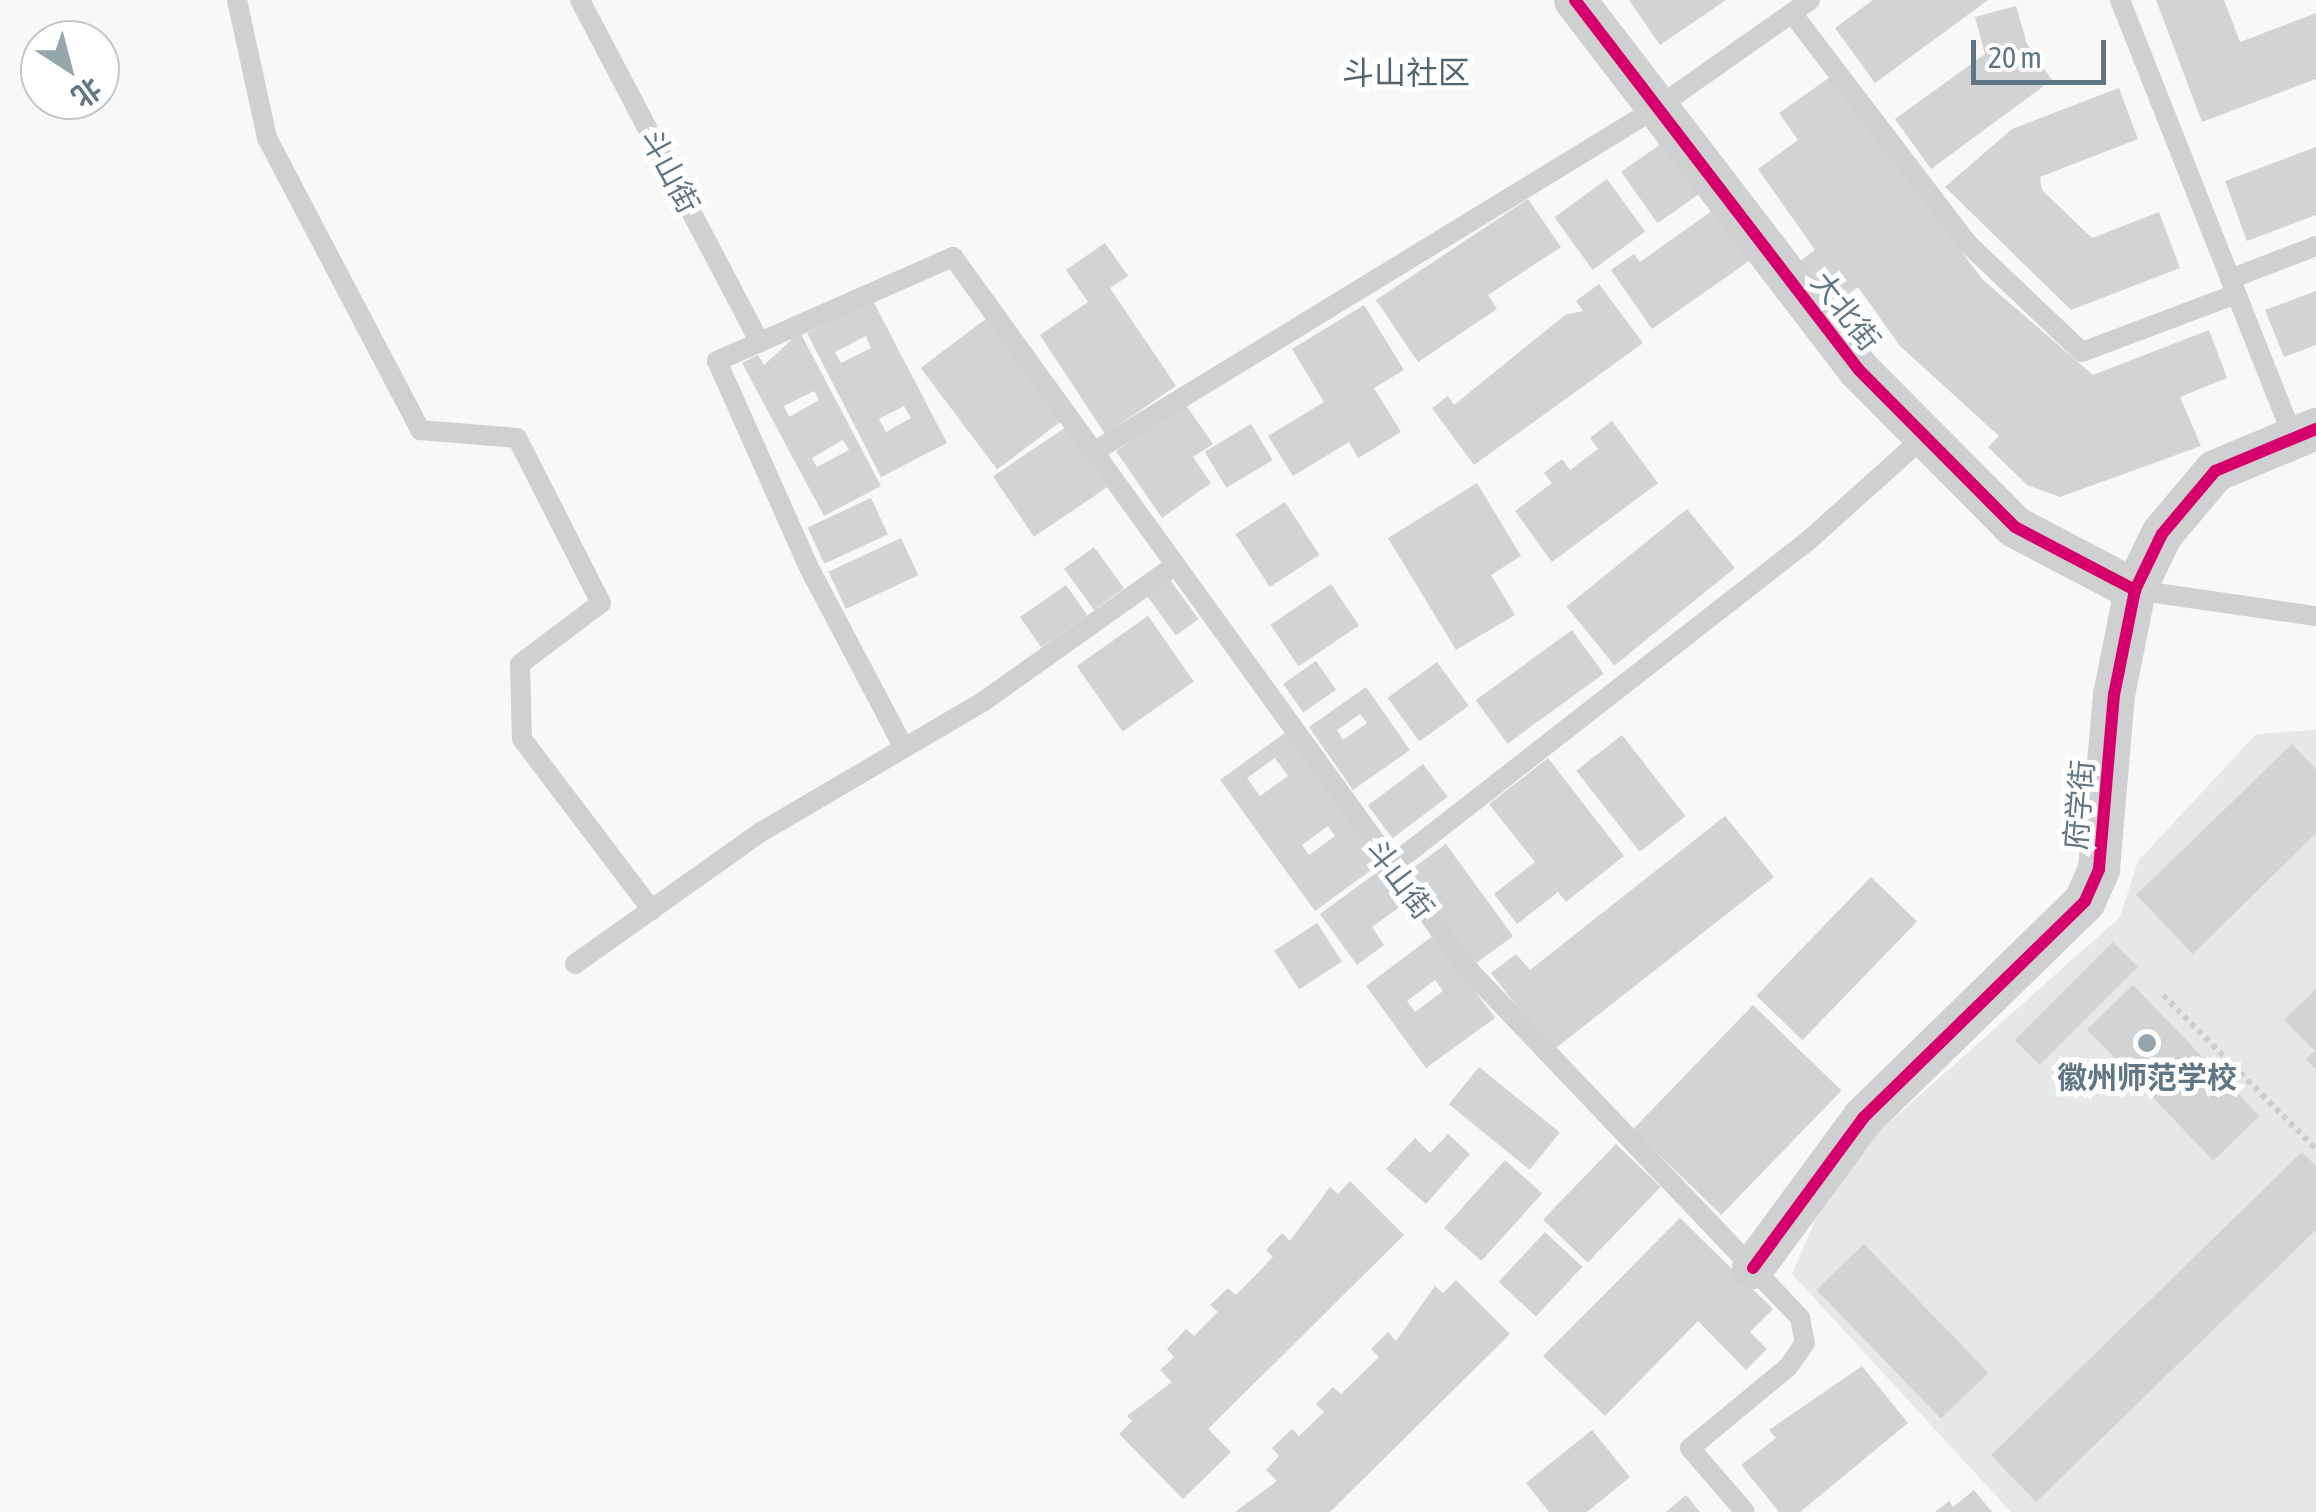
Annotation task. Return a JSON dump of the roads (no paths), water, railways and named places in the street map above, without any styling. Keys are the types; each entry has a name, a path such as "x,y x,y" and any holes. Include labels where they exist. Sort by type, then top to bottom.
{"street":[{"name":"大北街","path":"1575,0 1858,370 2015,527 2135,590"},
{"name":"府学街","path":"1752,1268 1863,1118 2085,901 2099,869 2114,695 2135,590 2194,488 2304,433"}],"lane":[{"path":"237,0 267,138 420,430 517,438 602,603 520,664 522,739 652,910"},
{"name":"斗山街","path":"580,0 760,343 953,257 1100,448 1171,568 1391,866 1530,1039 1800,1318 1805,1343 1690,1448 1746,1512"},
{"path":"1100,448 1658,106 1810,0"},
{"path":"2120,0 2233,286 2304,433"},
{"path":"1792,13 1967,243 2082,352 2316,246"},
{"path":"760,343 718,362 810,570 904,748"},
{"path":"1391,866 1809,540 1925,436"},
{"path":"575,964 1171,568"},
{"path":"2135,590 2316,616"}],"place":[{"name":"徽州师范学校","path":"2147,1043"}],"district":[{"name":"斗山社区","path":"1406,73"}]}
